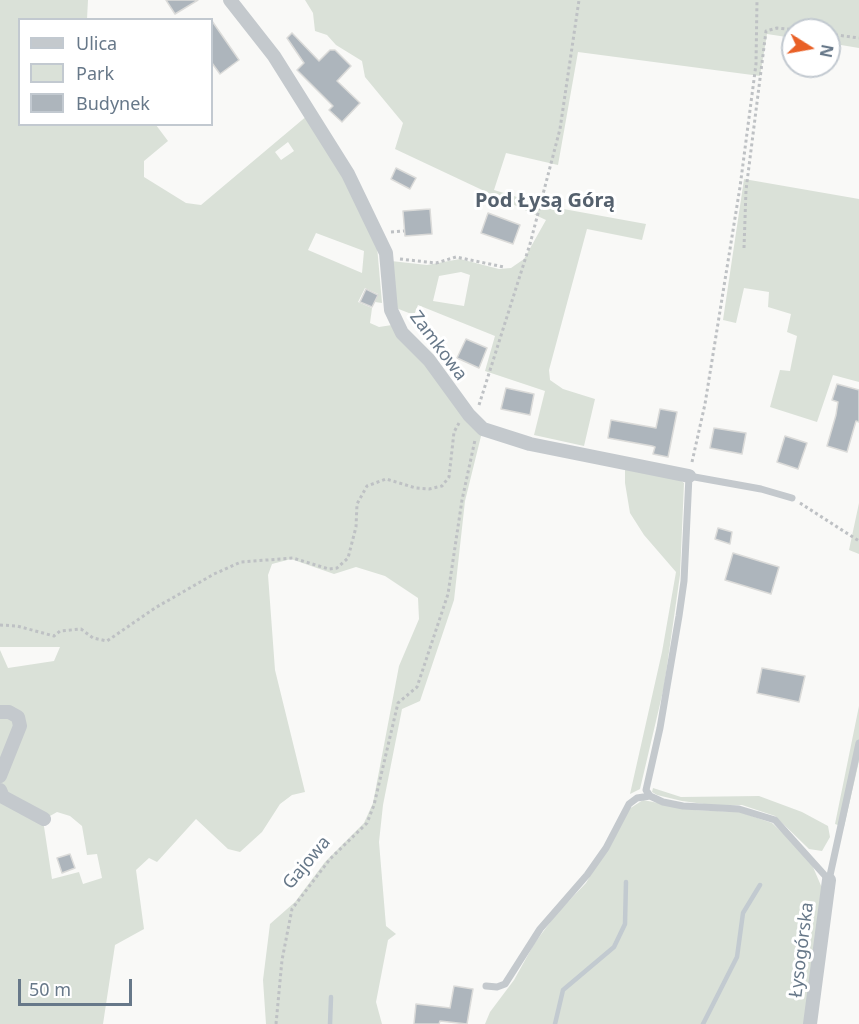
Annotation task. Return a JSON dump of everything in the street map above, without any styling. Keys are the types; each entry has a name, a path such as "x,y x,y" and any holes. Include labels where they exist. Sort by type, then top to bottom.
{"street":[{"name":"Zamkowa","path":"230,0 274,56 348,174 386,256 391,310 402,333 429,360 474,420 483,429 530,444 689,476"},
{"path":"0,712 9,712 18,717 20,726 0,776"},
{"path":"0,790 3,797 33,810 44,819"},
{"name":"Łysogórska","path":"810,1024 829,880"}],"lane":[{"path":"651,796 646,790 646,782 660,728 684,581 689,476 761,489 792,498"},
{"path":"829,880 859,743"},
{"path":"486,986 497,987 505,984 540,928 587,875 606,848 629,804 637,798 651,796 683,806 739,809 776,820 829,880"}],"path":[{"path":"0,626 17,626 54,636 60,631 81,629 93,639 107,641 155,608 214,574 241,562 293,558 329,569 337,568 348,558 356,527 357,504 367,486 386,478 416,488 429,489 442,486 449,477 454,432 474,420 478,409 533,233 560,129 579,0"},
{"path":"689,476 705,404 740,187 756,64 757,0"},
{"path":"744,248 746,190 766,31 781,28"},
{"path":"841,36 859,39"},
{"path":"386,232 404,231"},
{"path":"386,256 436,263 456,257 467,258 504,267"},
{"name":"Gajowa","path":"276,1024 282,960 292,909 316,881 330,859 367,823 374,805 398,703 417,687 448,594 474,420"},
{"path":"792,498 859,541"}],"green space":[{"path":"0,0 88,0 87,18 18,18 18,126 157,126 168,141 144,161 144,177 186,203 201,205 308,115 355,197 377,246 382,303 375,302 378,294 365,288 358,302 372,308 370,323 379,327 392,325 431,369 465,420 482,432 465,501 454,600 420,701 402,709 383,805 379,842 386,926 396,934 388,940 376,1002 382,1024 266,1024 263,980 270,924 295,902 325,862 364,823 373,803 399,666 419,619 418,598 385,576 356,567 334,574 291,559 272,564 268,575 275,670 305,792 292,795 280,804 262,832 240,852 228,849 196,819 157,862 149,858 136,870 144,929 115,945 103,1024 0,1024 0,650 8,668 54,661 60,647 0,647","holes":["288,142 294,151 281,160 275,152","316,233 364,251 362,273 308,250","57,812 70,816 82,826 87,855 97,854 102,878 83,884 79,872 52,879 43,820"]},
{"path":"305,0 859,0 859,48 841,45 841,18 781,18 781,36 767,34 760,76 578,52 558,165 506,153 494,190 547,206 646,224 642,240 587,229 549,370 550,380 563,389 595,399 584,446 534,435 545,391 485,371 495,336 418,305 414,315 396,308 391,261 427,265 460,259 499,269 511,268 524,259 546,220 395,149 403,123 365,77 362,61 336,45 327,35 315,31 313,13","holes":["461,272 470,275 464,306 433,301 439,276"]},
{"path":"744,179 859,199 859,382 833,375 817,422 770,407 780,370 790,371 797,336 787,332 791,314 768,307 769,292 744,288 736,323 723,320"},
{"path":"625,465 674,475 684,483 680,575 664,687 640,789 630,794 662,652 676,572 644,535 630,513 625,483"},
{"path":"859,503 859,554 849,550"},
{"path":"859,706 859,761 844,827 835,824"},
{"path":"653,788 681,797 759,796 802,812 828,826 830,837 822,851 809,849 775,816 742,805 719,806 682,801 657,795 652,792"},
{"path":"643,800 694,810 740,812 772,823 799,848 813,867 822,888 807,1024 485,1024 490,1012 514,980 534,944 557,913 586,883 629,809"}],"building":[{"path":"166,0 198,0 175,14"},
{"path":"213,22 239,60 220,74 213,64"},
{"path":"292,33 319,61 330,50 335,50 351,66 337,81 360,103 342,122 329,110 333,106 297,70 304,63 287,38"},
{"path":"396,168 416,178 410,189 391,179"},
{"path":"430,209 432,234 405,236 403,211"},
{"path":"488,213 520,225 513,244 481,233"},
{"path":"366,289 378,295 372,307 360,302"},
{"path":"466,339 487,348 479,368 457,358"},
{"path":"837,384 859,390 859,422 856,421 847,452 827,446 836,415 838,402 832,400"},
{"path":"506,388 534,394 530,415 501,409"},
{"path":"660,409 677,412 668,457 653,454 655,447 652,446 608,438 611,420 656,428"},
{"path":"714,428 746,433 742,454 710,448"},
{"path":"785,436 807,443 798,469 777,462"},
{"path":"718,528 732,532 730,544 715,539"},
{"path":"733,553 779,567 771,594 725,580"},
{"path":"762,668 805,676 799,702 757,693"},
{"path":"70,854 75,868 62,873 57,858"},
{"path":"454,986 473,989 467,1024 440,1021 439,1024 414,1024 416,1004 450,1008"}],"waterway":[{"path":"555,1024 563,990 614,947 625,924 626,882"},
{"path":"703,1024 737,957 743,913 760,885"},
{"path":"330,1024 331,997"}],"district":[{"name":"Pod Łysą Górą","path":"545,201"}]}
